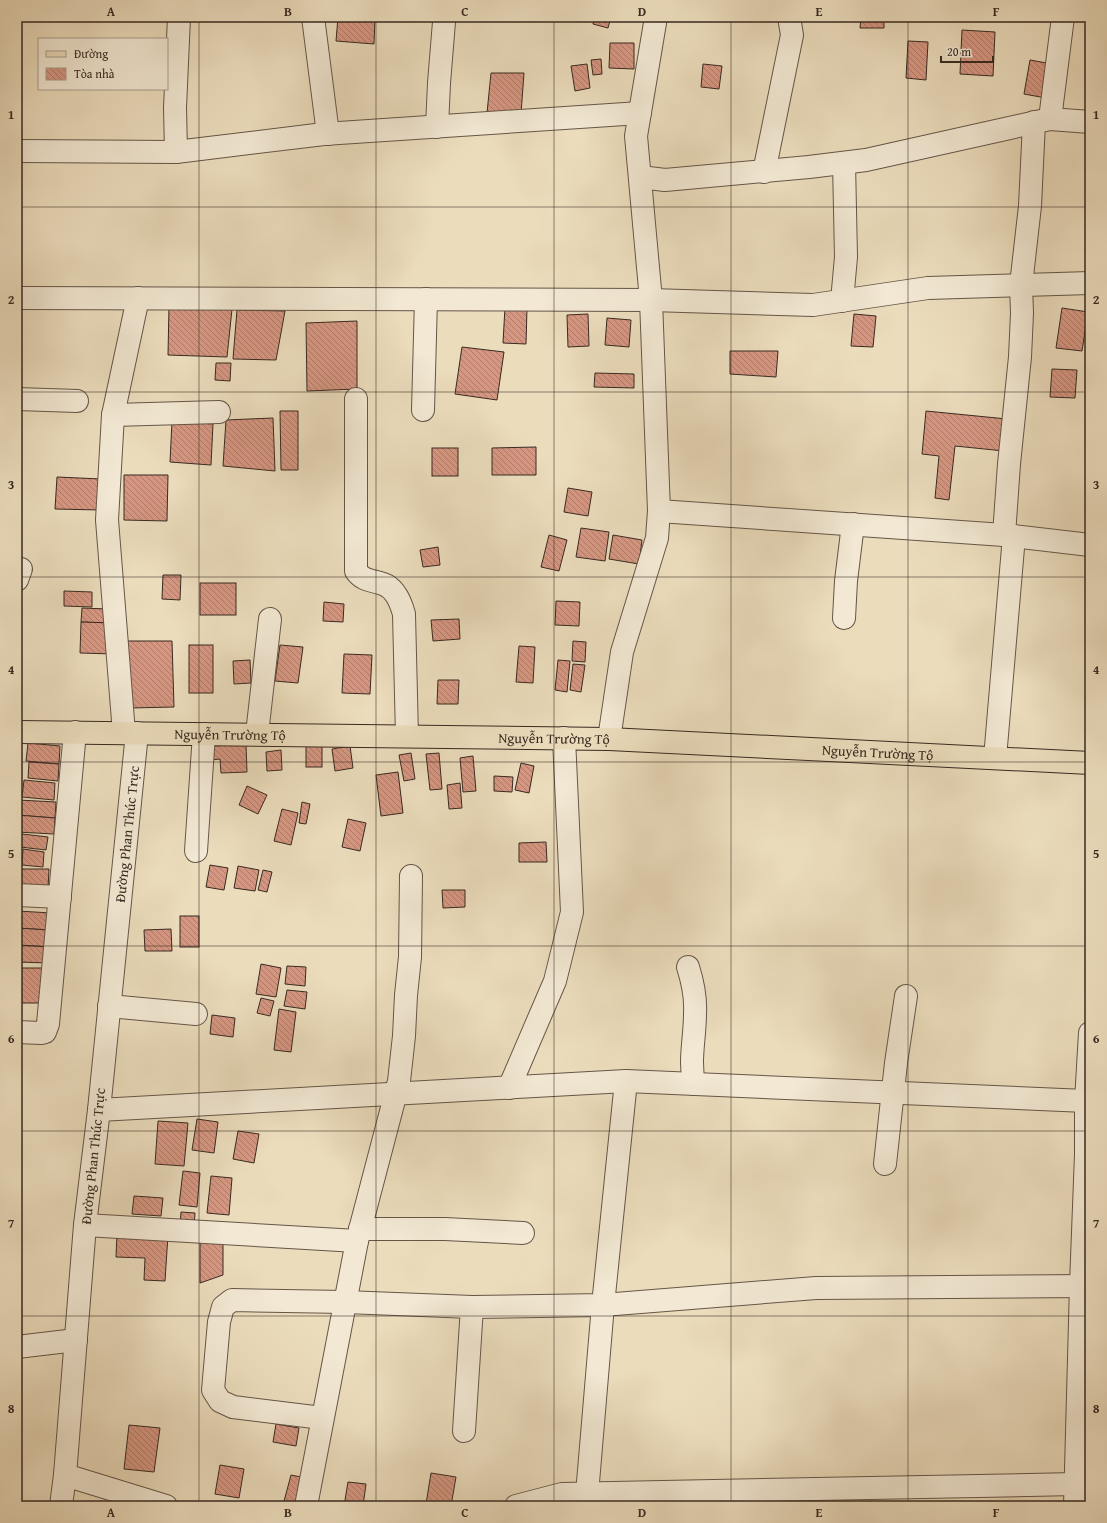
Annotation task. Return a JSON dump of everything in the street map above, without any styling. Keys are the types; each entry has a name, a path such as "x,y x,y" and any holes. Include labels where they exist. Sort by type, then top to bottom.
{"main road":[{"name":"Nguyễn Trường Tộ","path":"17,732 609,739 1090,763"}],"street":[{"path":"176,152 175,108 179,17"},
{"path":"313,17 328,134"},
{"path":"609,739 622,652 657,538 659,512 651,300 636,136 656,17"},
{"path":"764,172 792,35 789,17"},
{"path":"995,758 1009,535 1009,464 1020,357 1022,313 1021,285 1042,121 1063,17"},
{"path":"437,127 444,22"},
{"path":"17,151 176,152 328,134 640,113"},
{"path":"640,178 665,180 764,172 844,163 866,160 1042,121 1090,122"},
{"path":"842,301 846,257 844,163"},
{"path":"17,298 651,300 813,305 928,288 1090,283"},
{"name":"Đường Phan Thúc Trực","path":"61,1506 65,1475 85,1225 110,1006 131,733 107,520 113,415 138,298"},
{"path":"423,410 426,299"},
{"path":"17,399 77,401"},
{"path":"356,399 356,571 365,580 385,585 396,594 402,604 404,614 407,736"},
{"path":"113,415 219,412"},
{"path":"659,512 1009,535 1090,545"},
{"path":"844,618 846,580 853,524"},
{"path":"257,734 270,619"},
{"path":"17,1032 41,1034 46,1029 75,732"},
{"path":"196,851 204,734"},
{"path":"509,1088 555,981 572,912 564,738"},
{"path":"306,1506 358,1235 399,1081 410,957 410,876"},
{"path":"17,895 60,897"},
{"path":"688,968 693,985 695,1001 691,1069 694,1084"},
{"path":"885,1164 892,1093 906,996"},
{"path":"110,1006 196,1014"},
{"path":"1075,1506 1083,1484 1088,1155 1086,1101 1090,1033"},
{"path":"587,1494 603,1305 626,1081"},
{"path":"99,1110 626,1081 1086,1101"},
{"path":"85,1225 358,1235 445,1229 523,1233"},
{"path":"322,1418 233,1407 220,1401 213,1390 219,1322 223,1307 232,1300 345,1302 472,1307 603,1305 816,1288 1086,1286"},
{"path":"464,1431 472,1307"},
{"path":"17,1347 76,1340"},
{"path":"65,1475 166,1506"},
{"path":"516,1506 562,1494 587,1494 622,1500 1083,1484"}],"building":[{"path":"338,17 375,17 374,44 336,41"},
{"path":"594,17 611,17 608,28 593,24"},
{"path":"702,17 721,17 720,20"},
{"path":"861,17 884,17 884,28 860,28"},
{"path":"962,30 995,32 993,76 960,74"},
{"path":"908,41 928,42 926,80 906,78"},
{"path":"610,43 634,43 634,69 609,68"},
{"path":"601,59 602,74 593,75 591,60"},
{"path":"1030,60 1052,64 1046,98 1024,94"},
{"path":"587,64 590,88 575,91 571,66"},
{"path":"703,64 722,66 719,89 701,87"},
{"path":"491,73 524,73 521,114 487,113"},
{"path":"169,306 232,309 227,357 168,355"},
{"path":"505,307 527,308 526,344 503,343"},
{"path":"1062,308 1088,312 1082,351 1056,348"},
{"path":"237,310 285,311 276,360 233,359"},
{"path":"588,314 589,346 568,347 567,315"},
{"path":"854,314 876,316 873,347 851,346"},
{"path":"607,318 631,320 629,347 605,345"},
{"path":"357,321 357,389 307,391 306,323"},
{"path":"462,347 504,352 497,400 455,394"},
{"path":"730,351 778,351 776,377 730,374"},
{"path":"216,363 231,363 230,381 215,380"},
{"path":"1052,369 1077,370 1075,398 1050,397"},
{"path":"595,373 634,374 634,388 594,387"},
{"path":"280,411 298,411 298,470 281,470"},
{"path":"926,411 1007,419 1004,451 955,446 949,500 935,498 939,456 922,454"},
{"path":"273,418 275,471 223,466 226,420"},
{"path":"172,421 213,424 211,465 170,462"},
{"path":"536,447 536,475 492,475 492,448"},
{"path":"432,448 458,448 458,476 432,476"},
{"path":"124,475 168,475 167,521 124,520"},
{"path":"57,477 101,479 100,510 55,509"},
{"path":"568,488 592,492 588,516 564,512"},
{"path":"581,528 609,532 605,561 576,557"},
{"path":"549,535 567,540 559,571 541,567"},
{"path":"613,535 642,540 639,564 609,559"},
{"path":"438,547 440,565 423,567 420,550"},
{"path":"163,575 181,575 180,600 162,599"},
{"path":"200,583 236,583 236,615 200,615"},
{"path":"64,591 92,592 92,607 64,606"},
{"path":"556,601 580,602 579,626 555,625"},
{"path":"324,602 344,604 343,622 323,621"},
{"path":"82,608 108,609 107,623 81,622"},
{"path":"459,619 460,639 433,641 431,620"},
{"path":"81,622 115,623 114,654 80,653"},
{"path":"125,641 172,641 174,707 130,708"},
{"path":"573,641 586,642 585,662 572,661"},
{"path":"189,645 213,645 213,693 189,693"},
{"path":"280,645 303,647 298,683 275,681"},
{"path":"519,646 535,647 533,683 516,682"},
{"path":"344,654 372,655 370,694 342,693"},
{"path":"250,660 251,683 234,684 233,661"},
{"path":"558,660 570,661 567,692 555,690"},
{"path":"573,664 585,665 581,692 570,690"},
{"path":"438,680 459,680 458,704 437,704"},
{"path":"28,743 60,746 59,764 26,761"},
{"path":"246,744 247,772 221,773 220,759 211,760 214,746"},
{"path":"306,744 322,744 322,767 306,767"},
{"path":"350,746 353,768 335,771 332,749"},
{"path":"281,750 282,770 267,771 266,752"},
{"path":"411,753 415,779 404,781 399,755"},
{"path":"439,753 442,789 430,790 426,754"},
{"path":"473,756 476,791 463,792 460,758"},
{"path":"29,762 59,764 58,781 28,778"},
{"path":"521,763 534,766 529,793 515,790"},
{"path":"398,772 403,813 381,816 376,775"},
{"path":"494,776 513,777 512,792 494,791"},
{"path":"24,780 55,783 54,800 22,797"},
{"path":"460,783 462,808 449,809 447,785"},
{"path":"247,786 267,795 258,814 239,805"},
{"path":"18,800 56,802 55,818 17,815"},
{"path":"302,802 310,804 306,824 299,823"},
{"path":"282,809 298,813 291,845 274,841"},
{"path":"17,815 55,818 54,834 17,832"},
{"path":"348,819 366,823 360,851 342,847"},
{"path":"22,834 48,837 46,850 20,847"},
{"path":"546,842 547,862 519,862 519,843"},
{"path":"23,849 44,852 43,867 22,865"},
{"path":"210,865 228,868 224,890 206,887"},
{"path":"238,866 259,870 255,891 234,888"},
{"path":"17,869 49,869 48,888 17,887"},
{"path":"263,870 272,872 267,892 258,890"},
{"path":"442,890 465,890 465,907 443,908"},
{"path":"18,911 51,913 49,930 17,928"},
{"path":"180,916 199,916 199,947 180,947"},
{"path":"17,928 49,930 50,947 17,945"},
{"path":"171,929 172,951 145,951 144,930"},
{"path":"17,945 50,947 49,963 17,962"},
{"path":"261,964 281,968 276,997 256,994"},
{"path":"287,966 306,967 305,986 285,984"},
{"path":"17,968 45,968 45,1003 17,1003"},
{"path":"287,990 307,992 305,1009 284,1006"},
{"path":"261,998 274,1001 270,1016 257,1013"},
{"path":"279,1009 296,1012 291,1052 274,1050"},
{"path":"212,1015 235,1018 233,1037 210,1034"},
{"path":"197,1119 218,1122 214,1153 192,1150"},
{"path":"158,1121 188,1123 184,1166 155,1164"},
{"path":"238,1131 259,1134 254,1163 233,1159"},
{"path":"183,1171 200,1173 197,1207 179,1205"},
{"path":"211,1176 232,1178 229,1215 207,1213"},
{"path":"134,1196 163,1198 161,1216 132,1214"},
{"path":"181,1212 195,1213 194,1227 180,1226"},
{"path":"117,1233 168,1235 165,1281 144,1280 145,1258 116,1257"},
{"path":"223,1238 223,1275 200,1283 200,1239"},
{"path":"276,1424 299,1428 296,1446 273,1442"},
{"path":"129,1425 160,1428 154,1472 124,1469"},
{"path":"220,1465 244,1469 239,1498 215,1494"},
{"path":"431,1473 456,1477 451,1506 426,1504"},
{"path":"291,1475 306,1478 300,1506 283,1505"},
{"path":"348,1482 366,1484 363,1506 344,1506"}]}
